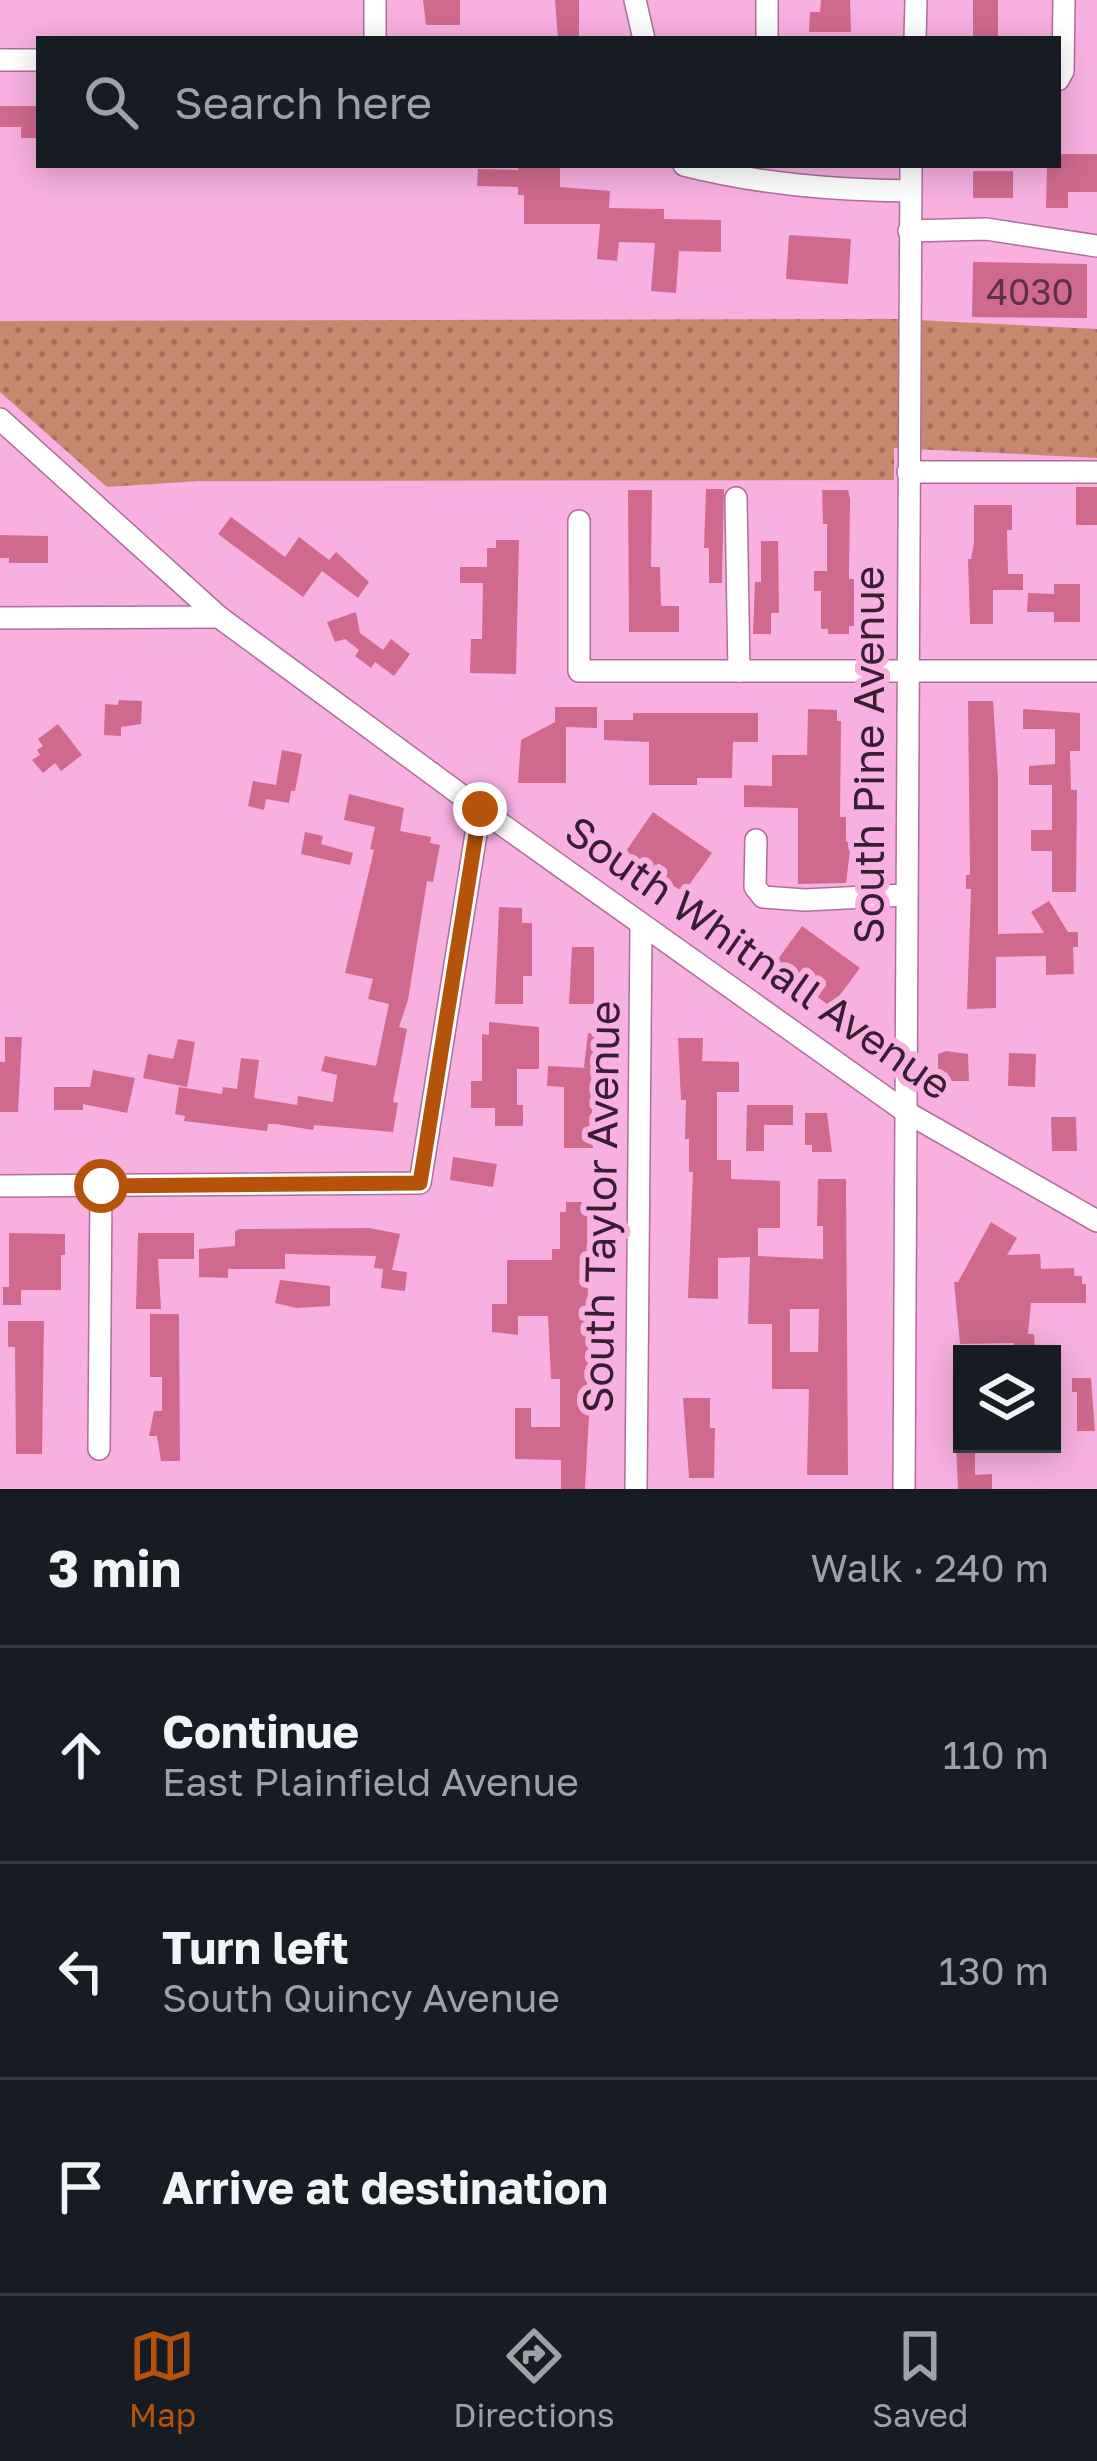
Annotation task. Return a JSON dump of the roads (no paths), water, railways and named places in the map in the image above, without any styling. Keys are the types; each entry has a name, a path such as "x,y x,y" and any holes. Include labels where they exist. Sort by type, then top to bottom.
{"street":[{"path":"375,0 375,36"},
{"path":"635,0 643,36"},
{"path":"766,36 767,0"},
{"path":"916,0 916,36"},
{"path":"1061,75 1064,0"},
{"path":"0,60 36,60"},
{"path":"714,168 764,173 837,191 909,191"},
{"name":"South Pine Avenue","path":"904,1489 910,168"},
{"path":"909,231 986,230 1097,246"},
{"name":"South Whitnall Avenue","path":"0,419 219,617 480,809 906,1112 1097,1221"},
{"path":"908,472 1097,472"},
{"path":"736,498 740,671"},
{"path":"580,521 580,671 1097,671"},
{"path":"0,618 219,617"},
{"path":"0,1186 420,1183 480,809"},
{"path":"756,840 755,887 764,897 905,895"},
{"name":"South Taylor Avenue","path":"636,1489 641,926"},
{"path":"99,1449 101,1186"}]}
